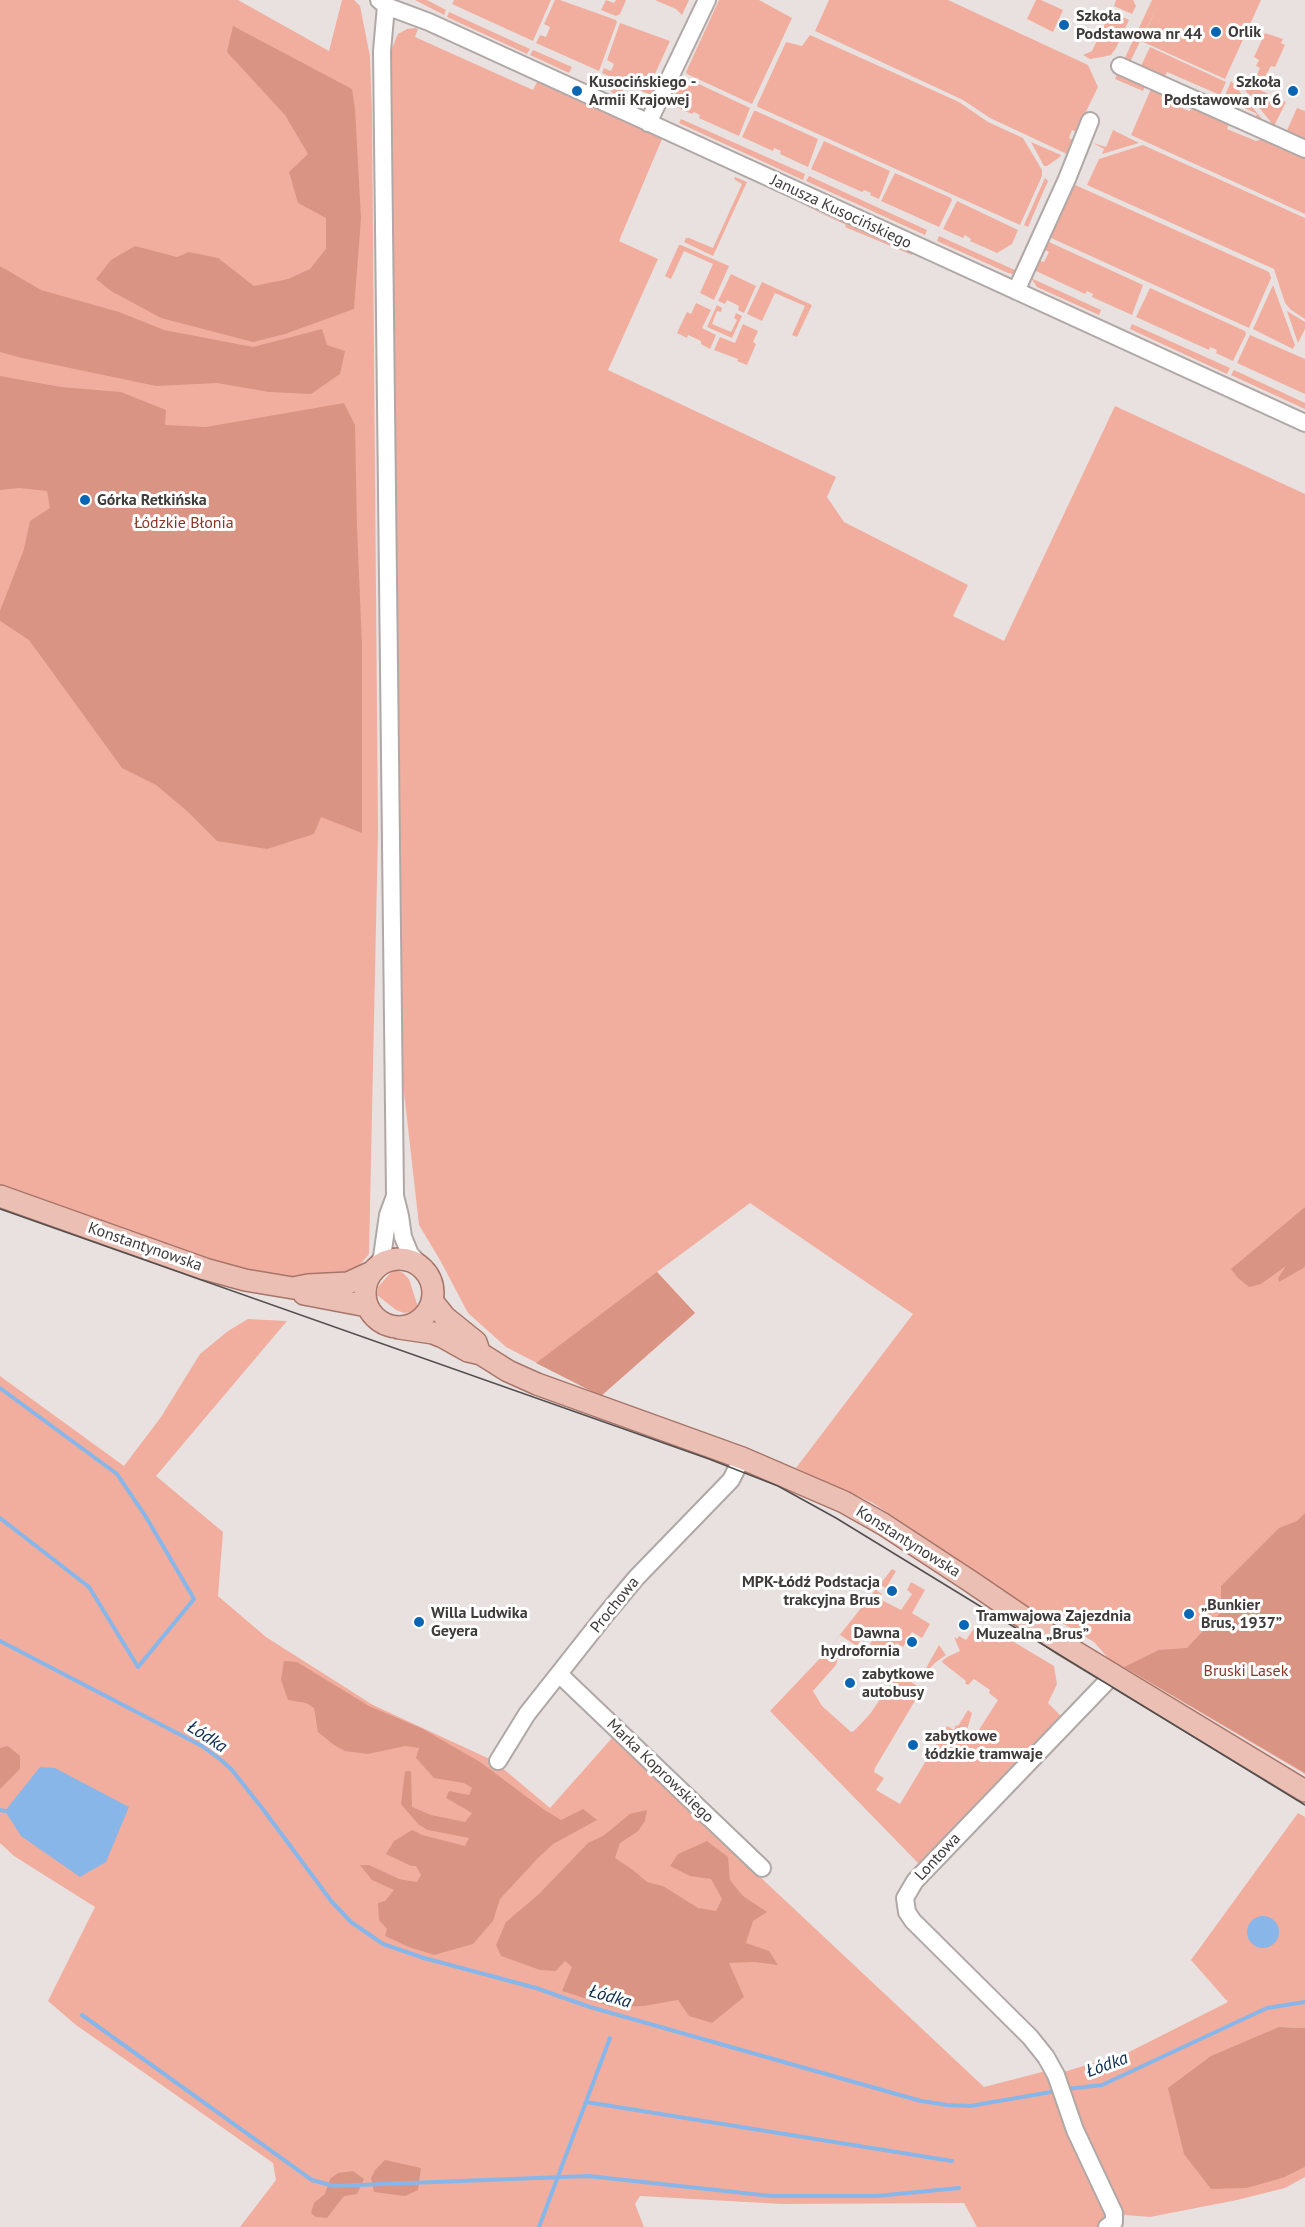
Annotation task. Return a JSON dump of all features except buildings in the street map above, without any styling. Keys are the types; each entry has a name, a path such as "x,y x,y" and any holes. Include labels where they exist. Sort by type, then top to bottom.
{"main road":[{"name":"Konstantynowska","path":"0,1197 226,1275 293,1288 307,1296 367,1306"},
{"path":"396,1259 412,1262 422,1267 434,1291 433,1302 428,1312 411,1326 399,1328 387,1326 377,1320 367,1306 365,1288 374,1270 396,1259"},
{"name":"Konstantynowska","path":"293,1288 348,1283 374,1270"},
{"name":"Konstantynowska","path":"433,1302 445,1317 476,1342 481,1354"},
{"name":"Konstantynowska","path":"399,1328 433,1333 468,1352 481,1354 508,1371 546,1388 742,1458 819,1490 866,1514 1064,1645 1305,1791"}],"street":[{"path":"648,123 707,0"},
{"path":"382,3 395,1196 403,1237 410,1254 422,1267"},
{"name":"Janusza Kusocińskiego","path":"382,3 1305,423"},
{"path":"1120,66 1305,150"},
{"path":"1016,291 1067,179 1090,121"},
{"path":"374,1270 382,1257 388,1215 395,1196"},
{"name":"Prochowa","path":"498,1761 527,1714 636,1578 731,1480 742,1458"},
{"name":"Marka Koprowskiego","path":"559,1674 762,1868"},
{"name":"Lontowa","path":"1107,2227 1114,2222 1114,2213 1075,2130 1056,2075 1046,2057 1030,2037 913,1921 907,1912 905,1898 915,1881 1113,1674"}],"green space":[{"name":"Łódzkie Błonia","path":"0,0 238,0 329,51 342,0 354,0 360,6 370,56 372,114 378,831 369,1254 358,1267 344,1276 326,1280 254,1272 187,1253 0,1188"},
{"path":"415,0 427,0 446,10 444,15"},
{"path":"454,0 551,0 533,41 452,4"},
{"path":"555,0 616,20 599,71 536,43 540,35 546,37 550,27 544,24"},
{"path":"606,0 614,3 616,0 626,0 620,14 616,16 601,10"},
{"path":"655,0 689,0 682,15 676,9"},
{"path":"719,0 759,0 792,18 752,104 686,72"},
{"path":"829,0 948,0 1088,65 1098,87 1076,132 1072,130 1069,138 1073,140 1067,154 990,118 963,100 815,31"},
{"path":"1036,0 1063,10 1053,32 1027,19"},
{"path":"1116,0 1133,0 1136,6 1132,14 1114,6"},
{"name":"Orlik","path":"1152,0 1261,0 1225,79 1141,41 1158,5 1129,64 1123,62"},
{"path":"1111,11 1129,20 1111,55 1090,59 1083,55 1092,51"},
{"path":"449,12 530,49 527,54 447,17"},
{"path":"620,23 670,41 648,89 657,92 653,96 629,85 630,82 624,79 622,82 602,73 604,68 611,71 614,64 607,60"},
{"path":"233,26 352,89 355,108 361,218 354,309 285,334 253,342 161,318 111,291 96,279 111,260 135,246 177,257 189,252 218,258 254,286 288,279 310,269 326,249 326,218 298,203 289,172 308,154 285,115 227,52"},
{"path":"418,29 415,37 533,90 537,82 662,139 619,241 658,259 608,370 836,477 827,497 844,522 968,585 953,616 1004,641 1115,406 1305,494 1305,1774 1108,1658 1094,1642 1052,1617 1026,1606 873,1503 796,1468 913,1314 750,1203 657,1272 695,1313 601,1396 506,1347 468,1313 419,1225 399,1048 389,55 398,34"},
{"path":"1265,33 1283,39 1281,43 1285,45 1275,67 1271,66 1266,75 1270,78 1265,89 1253,83 1260,68 1256,66 1259,60 1254,57"},
{"path":"810,35 959,102 988,122 1023,138 1042,170 1042,176 1020,225 758,107 786,42 802,46"},
{"path":"1150,47 1226,82 1220,95 1167,72 1163,80 1143,72 1141,66"},
{"path":"533,50 572,67 569,73 530,55"},
{"path":"1119,69 1147,82 1143,91 1115,79"},
{"path":"686,78 750,108 739,136 699,118 700,115 694,112 692,114 674,106 673,99 682,79"},
{"path":"1236,79 1286,102 1274,126"},
{"path":"1231,81 1271,130 1254,121 1257,114 1224,98"},
{"path":"613,86 649,103 641,106 611,92"},
{"path":"1151,89 1166,91 1161,99 1189,111 1198,105 1230,120 1227,129 1256,141 1269,137 1305,154 1305,214 1131,135"},
{"path":"1297,108 1305,111 1305,144 1285,135"},
{"path":"754,111 818,139 808,167 780,154 781,151 774,148 773,151 742,137"},
{"path":"681,119 805,174 803,180 679,123"},
{"path":"1113,130 1139,143 1102,154 1104,149 1093,143 1106,147"},
{"path":"824,141 890,171 879,199 870,195 871,193 864,190 862,192 811,169"},
{"path":"1031,142 1061,155 1044,166"},
{"path":"1143,145 1305,218 1305,319 1285,303 1274,269 1087,185 1099,159"},
{"path":"895,173 951,198 939,227 881,201"},
{"path":"809,176 927,230 925,235 806,181"},
{"path":"735,177 747,182 713,256 684,242 686,238 689,238 713,248 742,184 734,179"},
{"path":"1045,178 1048,181 1028,227 1024,225"},
{"path":"1073,184 1269,272 1271,278 1249,328 1049,237"},
{"path":"957,201 1018,230 1012,244 997,253 970,241 971,239 965,235 963,238 943,229"},
{"path":"797,202 912,253 912,255 845,227 846,225"},
{"path":"939,236 1017,271 1013,274 1008,273 937,241"},
{"path":"1049,242 1143,285 1132,315 1092,297 1093,294 1087,291 1085,294 1036,271 1040,261 1044,262 1049,252 1045,250"},
{"path":"679,245 729,266 714,300 700,293 713,264 684,251 671,279 665,276"},
{"path":"0,266 41,290 119,312 164,330 253,347 322,329 327,345 345,351 340,374 311,394 269,392 217,383 156,386 0,352"},
{"path":"731,274 756,286 744,313 738,310 739,306 727,300 725,304 718,301"},
{"path":"1031,278 1101,310 1099,315 1037,287"},
{"path":"762,282 812,305 797,337 792,335 805,306 775,293 762,321 747,314"},
{"path":"1273,285 1295,345 1293,349 1253,329"},
{"path":"1150,288 1245,331 1246,334 1233,361 1216,353 1217,350 1210,347 1209,350 1136,317"},
{"path":"696,303 711,310 702,328 716,335 710,349 701,344 701,341 677,333 687,312 691,314"},
{"path":"717,305 722,308 721,312 717,311 712,324 731,332 737,320 734,318 736,313 742,316 732,338 707,327"},
{"path":"1287,311 1305,322 1305,329 1298,343"},
{"path":"743,324 758,331 753,342 756,344 747,365 714,350 720,337 735,343"},
{"path":"1132,324 1230,368 1227,374 1130,329"},
{"path":"1250,335 1305,359 1305,394 1237,363"},
{"path":"1234,370 1305,403 1305,409 1231,375"},
{"path":"0,376 61,387 121,392 166,410 165,425 206,427 344,403 355,425 362,645 362,833 321,817 314,834 267,849 217,841 187,811 156,785 122,768 29,640 0,621 0,611 24,549 30,521 50,508 47,491 19,488 0,490"},
{"path":"1305,1207 1305,1267 1279,1282 1278,1278 1286,1266 1261,1284 1249,1287 1231,1269"},
{"path":"394,1269 409,1279 418,1307 411,1312 404,1313 396,1310 377,1295 378,1287"},
{"path":"657,1272 695,1313 601,1396 536,1363"},
{"path":"248,1319 287,1321 156,1476 223,1532 218,1596 266,1637 373,1705 494,1761 550,1808 612,1738 984,2087 1046,2071 1067,2071 1129,2052 1228,2002 1191,1960 1298,1813 1305,1817 1305,2028 1279,2027 1285,2177 1305,2167 1305,2177 1285,2188 1237,2200 1150,2217 1125,2215 1101,2227 977,2227 964,2203 781,2204 640,2196 635,2204 644,2227 240,2227 276,2180 273,2163 76,2025 48,2001 95,1907 14,1856 0,1843 0,1376 124,1466 161,1417 200,1354 228,1331"},
{"name":"Bruski Lasek","path":"1305,1513 1305,1773 1124,1667 1159,1650 1187,1648 1221,1612 1221,1586 1279,1528 1297,1521"},
{"path":"892,1569 896,1571 886,1588 880,1585 877,1591 882,1594 880,1599 901,1610 912,1594 907,1590 911,1582 925,1590 912,1613 930,1624 922,1638 912,1632 903,1647 896,1643 889,1655 870,1644 875,1637 856,1625 853,1630 863,1636 857,1646 840,1635 831,1646 839,1653 836,1665 813,1691 822,1706 851,1732 870,1714 897,1678 902,1676 922,1689 875,1768 874,1772 884,1778 876,1790 900,1804 947,1726 954,1730 968,1710 972,1713 967,1730 977,1733 998,1700 989,1693 990,1690 974,1679 968,1685 965,1683 966,1681 942,1661 960,1651 954,1637 957,1639 959,1636 966,1640 975,1627 1000,1643 1004,1636 1054,1666 1057,1684 1048,1703 1062,1717 920,1865 770,1711 827,1651"},
{"path":"939,1645 946,1655 921,1677"},
{"path":"284,1661 297,1662 369,1706 423,1729 480,1762 561,1820 583,1809 597,1820 553,1844 537,1859 500,1899 493,1921 473,1944 434,1955 385,1936 387,1929 379,1920 378,1903 385,1901 394,1890 372,1880 360,1865 369,1865 399,1879 417,1882 421,1875 416,1866 411,1866 386,1854 394,1841 412,1830 422,1835 465,1846 469,1838 428,1830 419,1825 401,1804 405,1771 411,1771 412,1807 431,1815 465,1822 472,1813 446,1798 449,1791 469,1795 472,1788 464,1783 434,1778 416,1758 419,1748 405,1746 368,1754 345,1751 334,1745 318,1732 314,1708 306,1703 288,1700 281,1680"},
{"path":"8,1746 20,1756 20,1769 0,1789 0,1748"},
{"path":"647,1810 645,1821 638,1831 620,1843 615,1858 647,1882 663,1886 698,1908 716,1911 722,1899 711,1879 690,1876 670,1866 678,1854 707,1841 728,1857 730,1880 743,1896 767,1912 753,1921 746,1943 769,1951 778,1965 755,1962 729,1963 744,1997 712,2023 689,2016 678,2000 644,2006 612,2007 562,1991 572,1967 565,1961 556,1971 540,1970 501,1956 496,1945 506,1922 539,1894 588,1843 603,1836 630,1814"},
{"path":"1279,2027 1305,2028 1305,2167 1285,2177 1247,2188 1211,2189 1184,2154 1168,2088 1211,2056"},
{"path":"385,2160 421,2168 418,2190 405,2196 374,2192 371,2178"},
{"path":"353,2171 364,2179 357,2194 344,2196 327,2218 316,2217 311,2213 314,2203 325,2194 330,2179 338,2173"}],"water":[{"path":"40,1767 55,1768 129,1807 106,1862 80,1877 21,1836 5,1811"},
{"path":"1263,1916 1274,1921 1279,1932 1274,1943 1263,1948 1252,1943 1247,1932 1252,1921"}],"waterway":[{"path":"0,1388 117,1474 146,1517 194,1599 138,1667 89,1587 0,1518"},
{"name":"Łódka","path":"0,1641 202,1746 221,1760 232,1770 262,1808 332,1902 351,1922 383,1944 424,1958 536,1988 590,2007 921,2101 970,2106 1057,2091"},
{"path":"0,1810 5,1811"},
{"name":"Łódka","path":"1067,2089 1102,2085 1267,2008 1305,2002"},
{"path":"82,2015 312,2180 334,2186 588,2176 771,2196 877,2196 959,2188"},
{"path":"539,2227 610,2038"},
{"path":"586,2102 952,2161"}],"tram line":[{"path":"0,1209 709,1459 778,1486 836,1518 1305,1805"}],"place":[{"name":"Szkoła Podstawowa nr 44","path":"1064,25"},
{"name":"Orlik","path":"1216,32"},
{"name":"Kusocińskiego - Armii Krajowej","path":"577,91"},
{"name":"Szkoła Podstawowa nr 6","path":"1293,91"},
{"name":"Górka Retkińska","path":"85,500"},
{"name":"MPK-Łódź Podstacja trakcyjna Brus","path":"892,1591"},
{"name":"„Bunkier Brus, 1937”","path":"1189,1614"},
{"name":"Willa Ludwika Geyera","path":"419,1622"},
{"name":"Tramwajowa Zajezdnia Muzealna „Brus”","path":"964,1625"},
{"name":"Dawna hydrofornia","path":"912,1642"},
{"name":"zabytkowe autobusy","path":"850,1683"},
{"name":"zabytkowe łódzkie tramwaje","path":"913,1745"}]}
